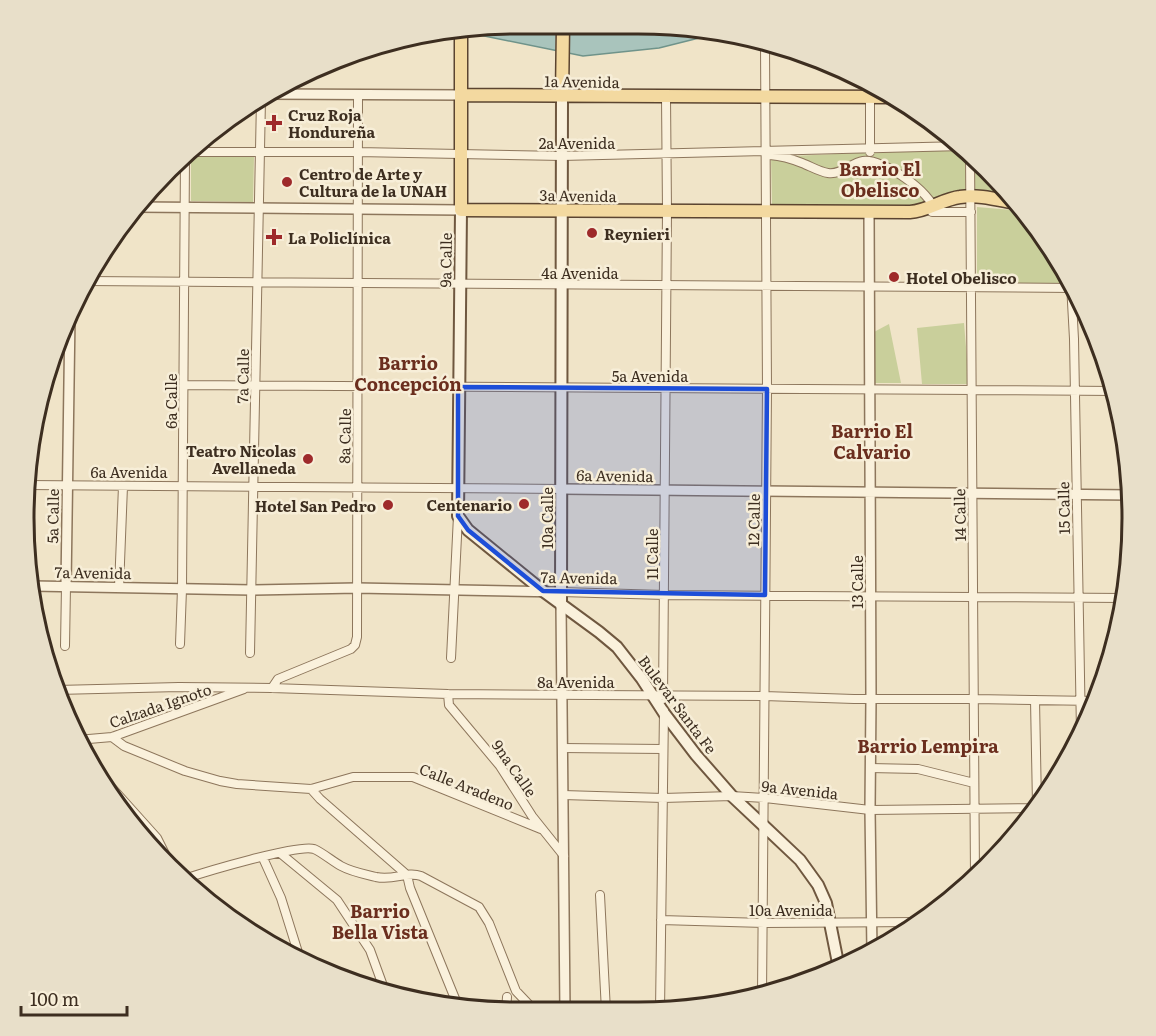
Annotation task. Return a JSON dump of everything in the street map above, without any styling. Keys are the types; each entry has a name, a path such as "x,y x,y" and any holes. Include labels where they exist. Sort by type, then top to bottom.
{"main road":[{"name":"10a Calle","path":"561,605 563,34"},
{"name":"9a Calle","path":"457,490 461,38"},
{"name":"1a Avenida","path":"461,95 766,97 866,91"},
{"name":"3a Avenida","path":"460,210 919,212 934,209 959,197 971,196 1004,201"},
{"path":"457,490 458,516"},
{"name":"Bulevar Santa Fe","path":"458,516 468,530 617,647 658,695 664,713 696,755 732,796 765,826 809,872 818,885 831,922 837,959"}],"street":[{"name":"12 Calle","path":"762,985 767,389 765,52"},
{"name":"1a Avenida","path":"285,94 461,95"},
{"path":"870,94 871,161"},
{"name":"8a Calle","path":"272,688 278,679 351,649 355,645 358,96"},
{"name":"11 Calle","path":"658,695 665,595 666,97"},
{"name":"7a Calle","path":"250,653 261,109"},
{"name":"2a Avenida","path":"202,152 562,156 766,153 947,146"},
{"path":"766,153 800,162 829,174 861,161 878,163 923,190 934,209 971,212"},
{"name":"6a Calle","path":"180,644 183,589 185,167"},
{"name":"14 Calle","path":"970,167 975,865"},
{"name":"3a Avenida","path":"147,207 460,210"},
{"name":"13 Calle","path":"869,212 872,941"},
{"name":"4a Avenida","path":"96,281 870,288 1062,286"},
{"name":"15 Calle","path":"1072,305 1080,713"},
{"name":"5a Calle","path":"65,646 70,337"},
{"name":"5a Avenida","path":"184,385 1104,390"},
{"name":"6a Avenida","path":"36,485 1121,495"},
{"path":"119,588 123,486"},
{"path":"451,658 458,516"},
{"name":"7a Avenida","path":"40,586 252,590 357,588 665,595 1114,598"},
{"name":"10a Calle","path":"561,605 565,1002"},
{"name":"8a Avenida","path":"66,690 248,687 448,694 1086,701"},
{"name":"Calzada Ignoto","path":"88,739 112,737 248,687"},
{"name":"9na Calle","path":"448,694 449,705 500,766 541,829 564,856"},
{"path":"1035,700 1036,793"},
{"path":"660,1001 664,713"},
{"name":"Calle Aradeno","path":"112,737 124,746 175,767 213,780 248,785 311,789 353,777 413,777 541,829"},
{"path":"562,748 663,749"},
{"path":"870,768 918,769 974,783"},
{"path":"311,789 406,875 454,997"},
{"name":"9a Avenida","path":"563,795 663,798 732,796 870,810 1025,807"},
{"path":"142,823 157,840"},
{"path":"193,876 296,849 310,849 340,866 362,874 390,879 414,874 421,876 479,907 489,923 516,991 526,1002"},
{"path":"280,853 337,900 370,950 381,982"},
{"path":"263,858 281,898 297,948"},
{"path":"600,895 606,1002"},
{"name":"10a Avenida","path":"661,920 764,923 905,921"},
{"path":"507,997 507,1001"}],"highlighted area":[{"path":"458,387 767,389 765,595 543,591 468,530 458,516"}],"green space":[{"path":"950,149 965,162 966,200 869,212 772,207 771,157"},
{"path":"198,155 254,156 253,202 191,201 191,162"},
{"path":"975,171 1000,197 974,194"},
{"path":"977,207 1011,210 1040,249 1061,284 977,284"},
{"path":"964,323 969,384 922,384 917,328"},
{"path":"889,324 901,383 873,383 874,332"}],"water":[{"path":"638,34 697,39 659,48 583,56 485,36"}],"place":[{"name":"Cruz Roja Hondureña","path":"274,123"},
{"name":"Centro de Arte y Cultura de la UNAH","path":"287,182"},
{"name":"Reynieri","path":"592,233"},
{"name":"La Policlínica","path":"274,237"},
{"name":"Hotel Obelisco","path":"894,277"},
{"name":"Teatro Nicolas Avellaneda","path":"308,459"},
{"name":"Centenario","path":"524,504"},
{"name":"Hotel San Pedro","path":"388,505"}],"district":[{"name":"Barrio El Obelisco","path":"880,178"},
{"name":"Barrio Concepción","path":"408,372"},
{"name":"Barrio El Calvario","path":"872,440"},
{"name":"Barrio Lempira","path":"928,745"},
{"name":"Barrio Bella Vista","path":"380,920"}]}
